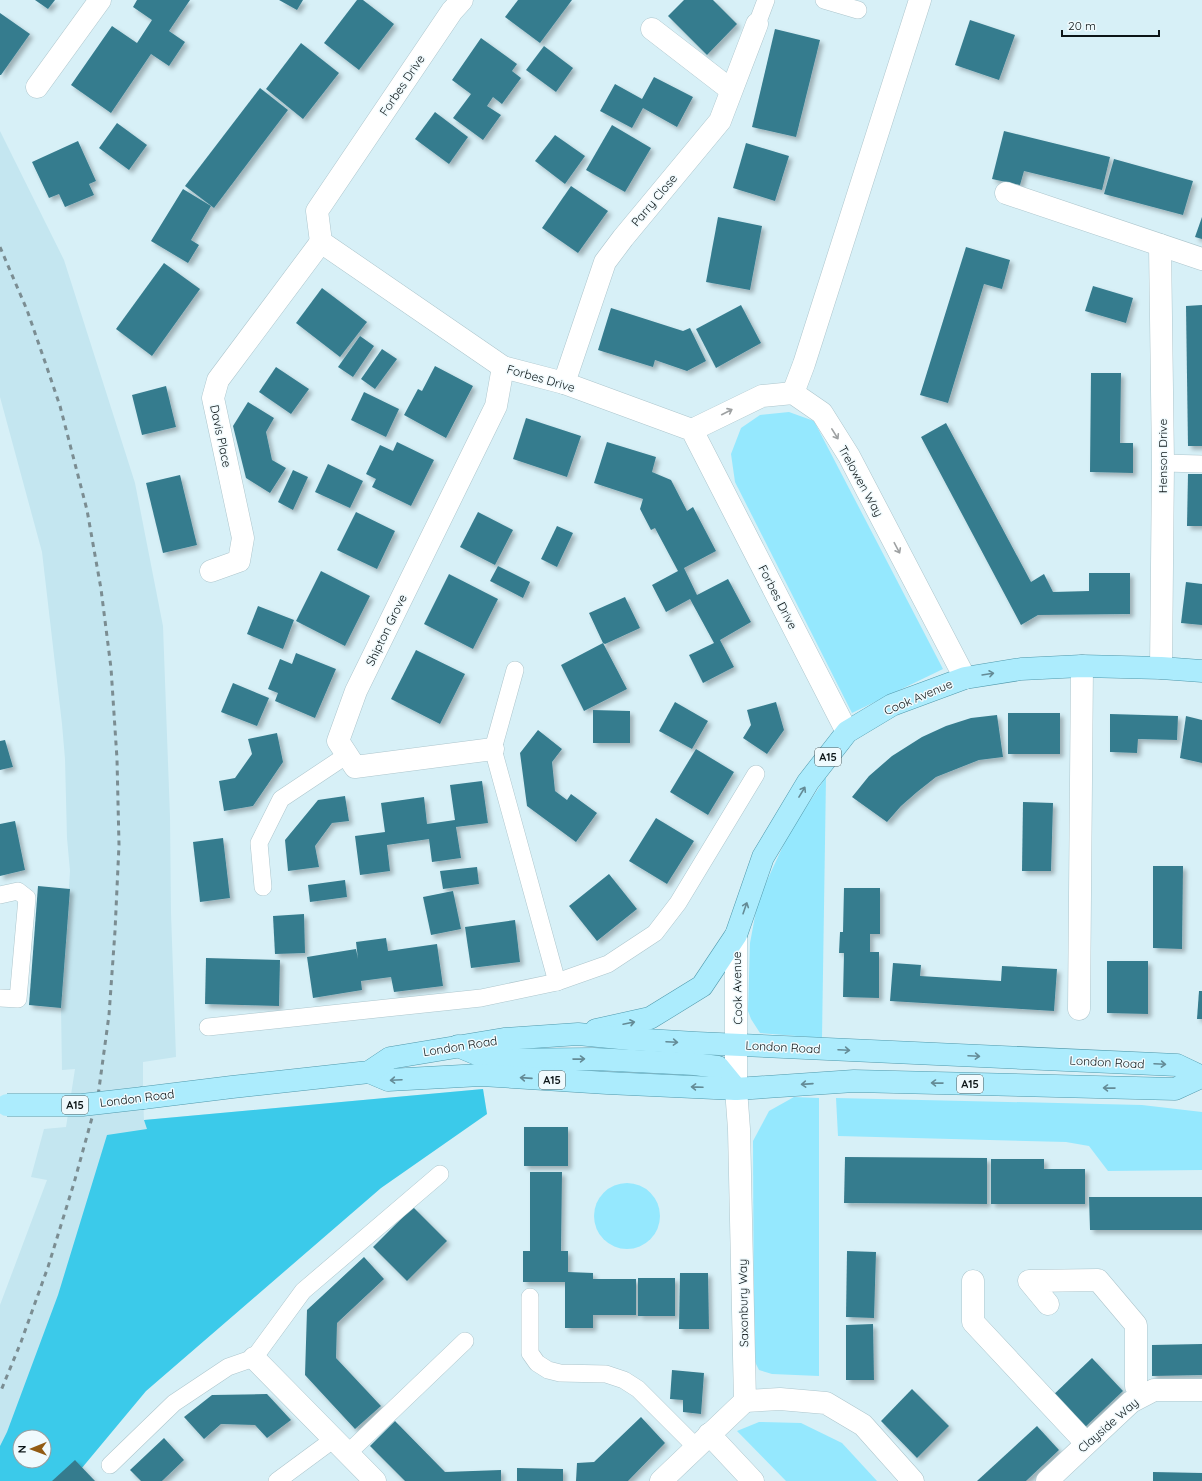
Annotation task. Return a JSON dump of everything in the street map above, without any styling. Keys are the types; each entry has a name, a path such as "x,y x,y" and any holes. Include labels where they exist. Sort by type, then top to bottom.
{"main road":[{"name":"Cook Avenue","path":"578,1034 650,1018 702,986 736,935 763,857 808,782 847,732 892,705 965,678 1021,669 1082,666 1161,668 1202,671"},
{"name":"London Road","path":"3,1105 82,1105 369,1072 390,1058 504,1039 578,1034 630,1040 1178,1065 1201,1077"},
{"path":"458,1046 491,1060 594,1059 694,1064 718,1067 736,1089"},
{"name":"London Road","path":"369,1072 388,1080 481,1075 736,1089 854,1081 1175,1089 1201,1077"}],"street":[{"path":"37,87 100,0"},
{"path":"692,430 762,396 793,393 804,364 920,0"},
{"name":"Forbes Drive","path":"450,4 317,211 321,242 503,367 564,383 692,430 847,732"},
{"name":"Parry Close","path":"564,383 605,262 623,238 720,121 757,24"},
{"path":"652,29 731,90"},
{"path":"1006,193 1202,259"},
{"name":"Davis Place","path":"211,571 239,561 243,538 212,398 218,380 321,242"},
{"name":"Henson Drive","path":"1160,245 1163,463 1161,668"},
{"name":"Shipton Grove","path":"493,749 355,767 338,741 356,691 496,406 503,367"},
{"name":"Trelowen Way","path":"793,393 822,413 848,456 965,678"},
{"path":"1079,1009 1082,666"},
{"name":"Cook Avenue","path":"736,935 736,1089"},
{"name":"Saxonbury Way","path":"736,1089 739,1129 744,1401"},
{"path":"1048,1304 1029,1281 1098,1280 1136,1325 1136,1386 1141,1396"},
{"path":"973,1281 973,1322 1086,1443"},
{"path":"254,1358 375,1481"},
{"name":"Clayside Way","path":"1047,1481 1086,1443 1132,1402 1141,1396 1154,1390 1202,1390"},
{"path":"660,1481 744,1401 780,1399 826,1403 863,1425 913,1481"},
{"path":"702,1441 753,1481"}],"lane":[{"path":"757,24 766,0"},
{"path":"824,0 858,10"},
{"path":"1163,463 1202,464"},
{"path":"515,670 493,749 557,982"},
{"path":"263,887 259,843 281,799 347,754"},
{"path":"208,1027 481,998 557,982 608,964 655,933 678,903 756,774"},
{"path":"0,895 18,891 27,898 18,999 0,998"},
{"path":"110,1465 174,1403 228,1367 254,1358 303,1291 440,1174"},
{"path":"530,1296 530,1352 537,1363 548,1370 560,1373 606,1374 624,1380 638,1388 702,1441"},
{"path":"277,1481 341,1446 465,1341"}],"shaded area":[{"path":"0,131 64,260 135,483 163,626 170,817 171,913 176,1057 143,1062 144,1120 483,1089 487,1114 381,1188 146,1391 71,1481 0,1481 0,1305 47,1180 31,1177 44,1129 66,1127 75,1069 62,1070 61,1008 70,871 67,838 65,759 62,724 42,552 0,397"},
{"path":"789,412 814,421 943,669 852,713 735,482 731,454 741,428 760,415"},
{"path":"826,777 822,1038 760,1033 748,1011 750,943 758,900 789,833"},
{"path":"483,1089 487,1114 381,1188 146,1391 71,1481 0,1481 0,1446 7,1432 58,1295 107,1135 147,1129 144,1120"},
{"path":"794,1097 819,1098 819,1376 772,1374 759,1370 754,1360 753,1141 769,1111"},
{"path":"836,1098 1142,1105 1202,1112 1202,1170 1108,1171 1089,1146 1066,1142 838,1136"},
{"path":"627,1183 639,1186 650,1193 657,1204 660,1216 657,1228 650,1239 639,1246 627,1249 615,1246 604,1239 597,1228 594,1216 597,1204 604,1193 615,1186"},
{"path":"759,1422 801,1423 842,1443 877,1481 786,1481 737,1431"}],"building":[{"path":"35,0 55,0 48,9"},
{"path":"137,0 190,0 169,31 185,42 169,66 151,54 111,113 71,85 112,26 137,43 152,20 133,7"},
{"path":"279,0 303,0 297,10"},
{"path":"357,0 363,0 394,24 359,70 324,43"},
{"path":"518,0 572,0 540,43 505,17"},
{"path":"684,0 713,0 737,24 707,55 668,16"},
{"path":"0,13 30,34 1,75 0,75"},
{"path":"970,20 1015,35 999,80 955,65"},
{"path":"775,29 820,40 796,137 752,127"},
{"path":"481,38 517,64 512,71 521,78 502,104 493,97 487,106 501,115 483,140 453,118 471,94 452,80"},
{"path":"301,43 339,73 303,119 266,89"},
{"path":"544,46 573,68 556,92 526,70"},
{"path":"654,77 693,97 677,127 643,108 632,128 600,111 615,84 642,99"},
{"path":"260,88 288,110 214,208 185,186"},
{"path":"435,112 468,137 449,164 415,139"},
{"path":"117,123 147,145 129,170 99,148"},
{"path":"612,125 651,148 625,192 586,170"},
{"path":"1004,131 1110,157 1102,190 1024,171 1020,185 992,179"},
{"path":"555,135 585,156 565,184 535,161"},
{"path":"78,141 96,181 89,184 94,195 65,207 59,194 49,198 32,162"},
{"path":"746,143 789,156 775,201 733,188"},
{"path":"1114,159 1193,181 1183,215 1104,194"},
{"path":"571,186 608,211 578,253 542,228"},
{"path":"183,189 211,206 191,240 199,245 188,263 151,241"},
{"path":"718,217 762,226 750,290 706,282"},
{"path":"1202,217 1202,239 1195,237"},
{"path":"966,247 1010,260 1002,289 984,284 948,403 920,395"},
{"path":"164,263 200,289 152,356 116,329"},
{"path":"1093,286 1133,298 1126,323 1085,311"},
{"path":"322,288 367,322 340,357 296,323"},
{"path":"741,305 761,343 716,368 696,329"},
{"path":"1202,305 1202,446 1188,446 1186,306"},
{"path":"611,308 683,331 690,328 706,361 687,371 655,360 653,367 598,350"},
{"path":"360,336 374,346 353,377 338,367"},
{"path":"382,349 397,359 375,389 361,379"},
{"path":"435,366 473,386 446,438 404,415 418,389 422,391"},
{"path":"276,367 309,389 291,414 259,392"},
{"path":"1091,373 1121,373 1120,443 1133,443 1133,473 1090,472"},
{"path":"166,386 176,427 142,435 132,395"},
{"path":"364,392 399,409 386,437 351,420"},
{"path":"248,402 274,418 266,432 272,460 286,468 270,493 246,478 233,426"},
{"path":"526,418 581,436 567,477 513,459"},
{"path":"946,423 1031,582 1044,574 1053,592 1089,591 1089,573 1130,573 1130,614 1038,615 1021,625 921,437"},
{"path":"397,442 434,460 411,506 372,487 376,479 366,474 380,445 393,451"},
{"path":"607,442 656,457 652,472 671,480 687,511 693,507 716,551 684,568 697,595 728,579 751,622 720,640 734,667 703,683 689,655 714,643 690,599 666,612 652,585 678,571 655,528 651,530 640,509 643,499 594,483"},
{"path":"328,464 363,481 350,508 315,492"},
{"path":"293,470 308,477 293,510 278,502"},
{"path":"1188,474 1202,474 1202,526 1187,526"},
{"path":"180,475 197,545 163,553 146,483"},
{"path":"356,512 395,531 377,569 337,550"},
{"path":"478,512 513,530 495,565 460,547"},
{"path":"557,526 573,533 557,567 541,559"},
{"path":"498,566 530,582 523,598 490,581"},
{"path":"321,571 370,596 345,646 296,621"},
{"path":"449,574 498,599 473,649 424,624"},
{"path":"1186,582 1202,584 1202,625 1181,623"},
{"path":"625,597 640,628 605,644 603,643 589,613"},
{"path":"258,606 294,620 283,649 247,634"},
{"path":"603,643 627,689 584,711 561,665"},
{"path":"416,650 465,674 440,724 391,699"},
{"path":"296,653 336,669 315,718 275,701 278,693 268,689 280,659 292,664"},
{"path":"233,683 269,698 257,726 221,712"},
{"path":"675,702 708,721 692,749 659,731"},
{"path":"776,702 784,730 767,754 743,738 751,725 747,710"},
{"path":"593,710 630,711 630,743 593,743"},
{"path":"1008,713 1060,713 1060,754 1008,754"},
{"path":"1110,714 1178,716 1177,740 1138,739 1137,753 1110,752"},
{"path":"997,715 1003,757 979,760 936,777 901,806 887,822 852,797 869,776 892,756 922,737 946,726 971,718"},
{"path":"1186,716 1202,720 1202,763 1180,758"},
{"path":"538,730 562,749 552,762 555,791 567,800 571,794 597,813 576,842 527,806 520,753"},
{"path":"277,733 283,762 253,806 224,811 219,781 235,778 252,754 248,739"},
{"path":"5,740 13,767 0,770 0,741"},
{"path":"696,749 734,772 708,815 670,792"},
{"path":"482,781 488,823 456,827 461,858 432,862 429,839 387,845 390,871 360,875 355,836 385,832 381,803 424,797 427,824 455,820 450,785"},
{"path":"345,796 349,821 332,823 315,846 319,867 288,871 285,840 318,800"},
{"path":"1023,802 1053,803 1051,871 1022,871"},
{"path":"656,818 694,841 667,884 629,861"},
{"path":"15,821 25,870 0,876 0,824"},
{"path":"223,838 230,898 200,902 193,842"},
{"path":"1153,866 1183,866 1182,949 1153,948"},
{"path":"477,867 479,884 443,889 440,871"},
{"path":"609,874 637,909 597,941 569,906"},
{"path":"345,880 347,897 310,902 308,885"},
{"path":"38,886 70,889 61,1008 29,1005"},
{"path":"844,888 880,888 880,934 870,934 870,952 879,952 879,998 843,997 844,953 839,953 840,932 843,932"},
{"path":"453,891 461,929 431,935 423,897"},
{"path":"304,914 305,953 275,954 273,916"},
{"path":"515,920 520,962 471,968 465,927"},
{"path":"386,938 388,951 437,944 443,986 394,992 391,977 361,981 362,990 313,998 307,957 356,949 358,959 356,942"},
{"path":"206,958 280,960 279,1006 205,1004"},
{"path":"1107,961 1148,961 1148,1014 1107,1013"},
{"path":"893,963 921,965 920,976 1001,981 1002,966 1057,969 1054,1011 890,1001"},
{"path":"1199,991 1202,991 1202,1019 1197,1019"},
{"path":"524,1127 568,1127 568,1166 524,1166"},
{"path":"845,1157 987,1158 987,1204 844,1203"},
{"path":"991,1159 1044,1159 1044,1169 1085,1169 1085,1204 991,1204"},
{"path":"530,1172 562,1172 561,1251 568,1251 568,1272 593,1273 593,1279 636,1279 636,1315 593,1315 593,1328 565,1328 565,1282 523,1282 523,1251 530,1251"},
{"path":"1089,1197 1202,1197 1202,1230 1090,1230"},
{"path":"413,1207 447,1241 407,1281 373,1247"},
{"path":"847,1251 876,1252 874,1318 846,1317"},
{"path":"364,1257 384,1279 337,1323 336,1358 381,1406 355,1429 305,1375 307,1310"},
{"path":"680,1273 708,1273 709,1329 679,1329"},
{"path":"638,1278 675,1278 675,1316 638,1316"},
{"path":"873,1324 874,1380 846,1380 846,1325"},
{"path":"1202,1344 1202,1375 1152,1376 1152,1345"},
{"path":"1092,1358 1123,1391 1081,1431 1050,1398"},
{"path":"672,1370 704,1373 701,1414 683,1412 683,1400 670,1399"},
{"path":"912,1389 949,1426 917,1458 881,1421"},
{"path":"267,1394 291,1420 267,1438 255,1425 221,1424 204,1439 184,1417 212,1395"},
{"path":"641,1417 665,1443 628,1481 576,1481 577,1463 594,1462"},
{"path":"395,1421 445,1472 501,1470 501,1481 405,1481 370,1446"},
{"path":"1037,1426 1059,1450 1026,1481 977,1481"},
{"path":"164,1438 184,1460 162,1481 141,1481 130,1470"},
{"path":"75,1460 95,1481 52,1481"},
{"path":"517,1468 563,1469 563,1481 517,1481"},
{"path":"1153,1472 1202,1473 1202,1481 1153,1481"}],"railway":[{"path":"0,247 27,310 60,406 87,510 101,589 111,668 117,759 119,845 109,1015 98,1096 74,1183 48,1267 21,1342 0,1393"}]}
